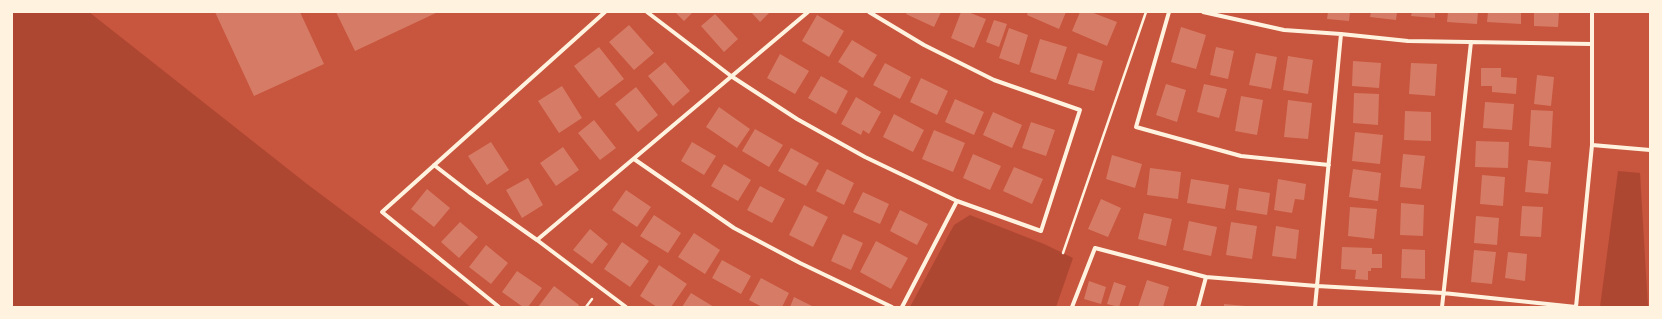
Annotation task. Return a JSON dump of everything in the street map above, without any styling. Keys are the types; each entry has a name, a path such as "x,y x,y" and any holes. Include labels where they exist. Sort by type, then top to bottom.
{"street":[{"path":"499,307 382,212 605,12"},
{"path":"647,12 731,76 797,119 865,157 957,201 1041,231 1080,110 994,80 924,45 869,12"},
{"path":"537,240 634,160 808,12"},
{"path":"1169,12 1136,127 1241,156 1329,165"},
{"path":"1203,12 1284,30 1408,41 1592,44"},
{"path":"1072,307 1095,248 1206,277 1317,286 1443,293 1576,307 1592,145 1592,12"},
{"path":"1315,307 1342,34"},
{"path":"1442,307 1471,42"},
{"path":"1592,145 1650,150"},
{"path":"634,160 734,228 800,263 892,307"},
{"path":"434,165 626,307"},
{"path":"902,307 957,201"},
{"path":"1198,307 1206,277"}],"path":[{"path":"1063,253 1146,12"}],"shaded area":[{"path":"12,12 89,12 307,184 471,307 12,307"},
{"path":"1618,171 1640,173 1648,307 1600,307"},
{"path":"970,215 1044,244 1073,258 1056,307 910,307 954,225"}],"building":[{"path":"215,12 300,12 324,64 254,96"},
{"path":"336,12 438,12 355,51"},
{"path":"675,12 693,12 684,21"},
{"path":"751,12 770,12 760,22"},
{"path":"907,12 941,12 934,27 906,14"},
{"path":"961,12 968,12 986,19 974,48 951,38"},
{"path":"1028,12 1066,12 1059,29 1027,15"},
{"path":"1080,12 1091,12 1117,22 1107,46 1072,31"},
{"path":"1328,12 1350,12 1349,21 1327,19"},
{"path":"1371,12 1397,12 1396,20 1370,17"},
{"path":"1412,12 1435,12 1435,18 1411,16"},
{"path":"1448,12 1478,12 1477,24 1447,22"},
{"path":"1488,12 1521,12 1521,24 1487,22"},
{"path":"1534,12 1559,12 1558,27 1534,26"},
{"path":"715,14 738,39 724,52 701,26"},
{"path":"817,15 844,31 829,57 802,41"},
{"path":"994,20 1007,24 999,47 986,42"},
{"path":"629,25 654,53 634,70 609,42"},
{"path":"1181,27 1206,35 1196,69 1171,62"},
{"path":"1009,28 1028,35 1019,65 999,58"},
{"path":"1040,39 1067,47 1056,80 1030,72"},
{"path":"852,40 877,55 863,78 838,62"},
{"path":"599,47 624,79 599,98 574,66"},
{"path":"1216,47 1234,51 1228,79 1210,75"},
{"path":"1078,53 1103,61 1094,91 1068,84"},
{"path":"1256,53 1277,57 1271,89 1249,85"},
{"path":"780,54 809,71 795,94 767,78"},
{"path":"1288,56 1313,60 1308,94 1283,90"},
{"path":"1353,61 1381,63 1379,88 1352,86"},
{"path":"665,62 690,91 673,106 648,76"},
{"path":"885,63 911,77 900,99 873,85"},
{"path":"1411,63 1437,64 1435,96 1409,94"},
{"path":"1481,68 1501,68 1501,77 1517,78 1516,94 1492,92 1492,86 1481,86"},
{"path":"1537,75 1554,77 1551,106 1534,104"},
{"path":"821,76 848,91 836,114 808,98"},
{"path":"921,78 948,91 937,115 910,102"},
{"path":"1166,84 1186,90 1177,122 1156,115"},
{"path":"1204,84 1227,89 1219,118 1197,112"},
{"path":"562,86 582,118 559,133 538,101"},
{"path":"636,87 658,115 638,132 615,104"},
{"path":"1354,93 1379,94 1378,125 1353,123"},
{"path":"1241,96 1263,100 1257,135 1235,131"},
{"path":"856,97 881,112 869,134 863,130 861,135 841,124"},
{"path":"955,99 984,112 974,135 945,122"},
{"path":"1288,100 1312,103 1308,139 1284,137"},
{"path":"1485,102 1514,104 1512,130 1483,128"},
{"path":"719,107 750,129 737,148 706,127"},
{"path":"1531,110 1553,111 1551,148 1529,146"},
{"path":"1405,111 1431,112 1431,141 1404,140"},
{"path":"993,112 1022,125 1012,148 983,135"},
{"path":"894,114 924,130 913,152 883,137"},
{"path":"594,120 616,148 600,160 578,133"},
{"path":"1031,122 1055,130 1046,156 1022,148"},
{"path":"755,129 783,145 769,167 742,151"},
{"path":"934,130 965,143 953,172 922,159"},
{"path":"1355,132 1383,135 1380,164 1352,161"},
{"path":"1476,141 1509,142 1508,168 1475,167"},
{"path":"491,142 509,170 487,185 468,156"},
{"path":"692,142 716,156 704,175 681,161"},
{"path":"563,147 579,170 556,186 540,163"},
{"path":"791,148 819,163 806,186 778,171"},
{"path":"973,154 1001,166 990,190 963,178"},
{"path":"1403,154 1425,156 1421,189 1400,187"},
{"path":"1112,155 1142,164 1135,188 1106,179"},
{"path":"1528,160 1551,162 1548,194 1525,192"},
{"path":"724,164 751,180 738,201 711,186"},
{"path":"1014,167 1043,179 1032,204 1003,191"},
{"path":"1150,168 1181,172 1178,199 1147,195"},
{"path":"827,169 854,183 844,205 816,191"},
{"path":"1353,169 1381,173 1378,201 1349,197"},
{"path":"1482,175 1505,177 1503,206 1480,204"},
{"path":"528,178 543,205 522,218 506,190"},
{"path":"1191,179 1229,185 1225,209 1187,203"},
{"path":"1278,179 1306,184 1304,200 1295,199 1292,213 1274,210"},
{"path":"760,186 785,199 772,223 747,210"},
{"path":"1239,188 1270,193 1267,215 1236,210"},
{"path":"427,189 450,208 434,227 411,209"},
{"path":"626,190 651,207 637,227 612,210"},
{"path":"863,192 889,204 880,224 853,212"},
{"path":"1101,199 1121,208 1108,237 1088,229"},
{"path":"1401,203 1424,205 1423,236 1400,235"},
{"path":"804,205 828,217 813,247 789,235"},
{"path":"1522,206 1543,207 1541,237 1520,236"},
{"path":"1350,207 1377,209 1374,239 1348,236"},
{"path":"900,210 928,224 917,245 890,231"},
{"path":"1144,213 1172,219 1166,246 1138,239"},
{"path":"654,215 681,233 668,253 640,236"},
{"path":"1476,216 1499,218 1497,245 1474,243"},
{"path":"1189,221 1217,227 1211,256 1183,250"},
{"path":"460,222 478,237 459,258 441,242"},
{"path":"1231,222 1257,226 1252,259 1226,255"},
{"path":"1276,226 1299,230 1296,259 1272,256"},
{"path":"590,229 608,244 592,264 573,250"},
{"path":"694,233 720,250 705,274 678,257"},
{"path":"843,234 863,243 851,270 831,261"},
{"path":"876,241 908,258 891,289 860,272"},
{"path":"622,242 649,261 630,287 604,269"},
{"path":"486,245 508,263 491,284 469,267"},
{"path":"1342,247 1372,248 1372,254 1382,254 1382,268 1371,268 1371,271 1368,271 1368,280 1355,279 1356,270 1341,269"},
{"path":"1402,249 1425,250 1425,279 1401,278"},
{"path":"1474,250 1496,252 1492,284 1471,282"},
{"path":"1508,252 1527,254 1525,281 1505,278"},
{"path":"722,260 751,276 741,294 712,278"},
{"path":"659,265 687,284 671,307 657,307 640,296"},
{"path":"517,271 542,288 528,307 523,307 502,292"},
{"path":"761,278 789,293 782,307 762,307 749,300"},
{"path":"1147,280 1169,287 1163,307 1138,307"},
{"path":"1089,281 1106,287 1101,304 1084,299"},
{"path":"1114,282 1126,286 1119,307 1107,304"},
{"path":"554,286 579,305 578,307 538,307"},
{"path":"691,293 714,307 682,307"},
{"path":"794,297 814,307 790,307"},
{"path":"1224,304 1246,306 1246,307 1224,307"}]}
